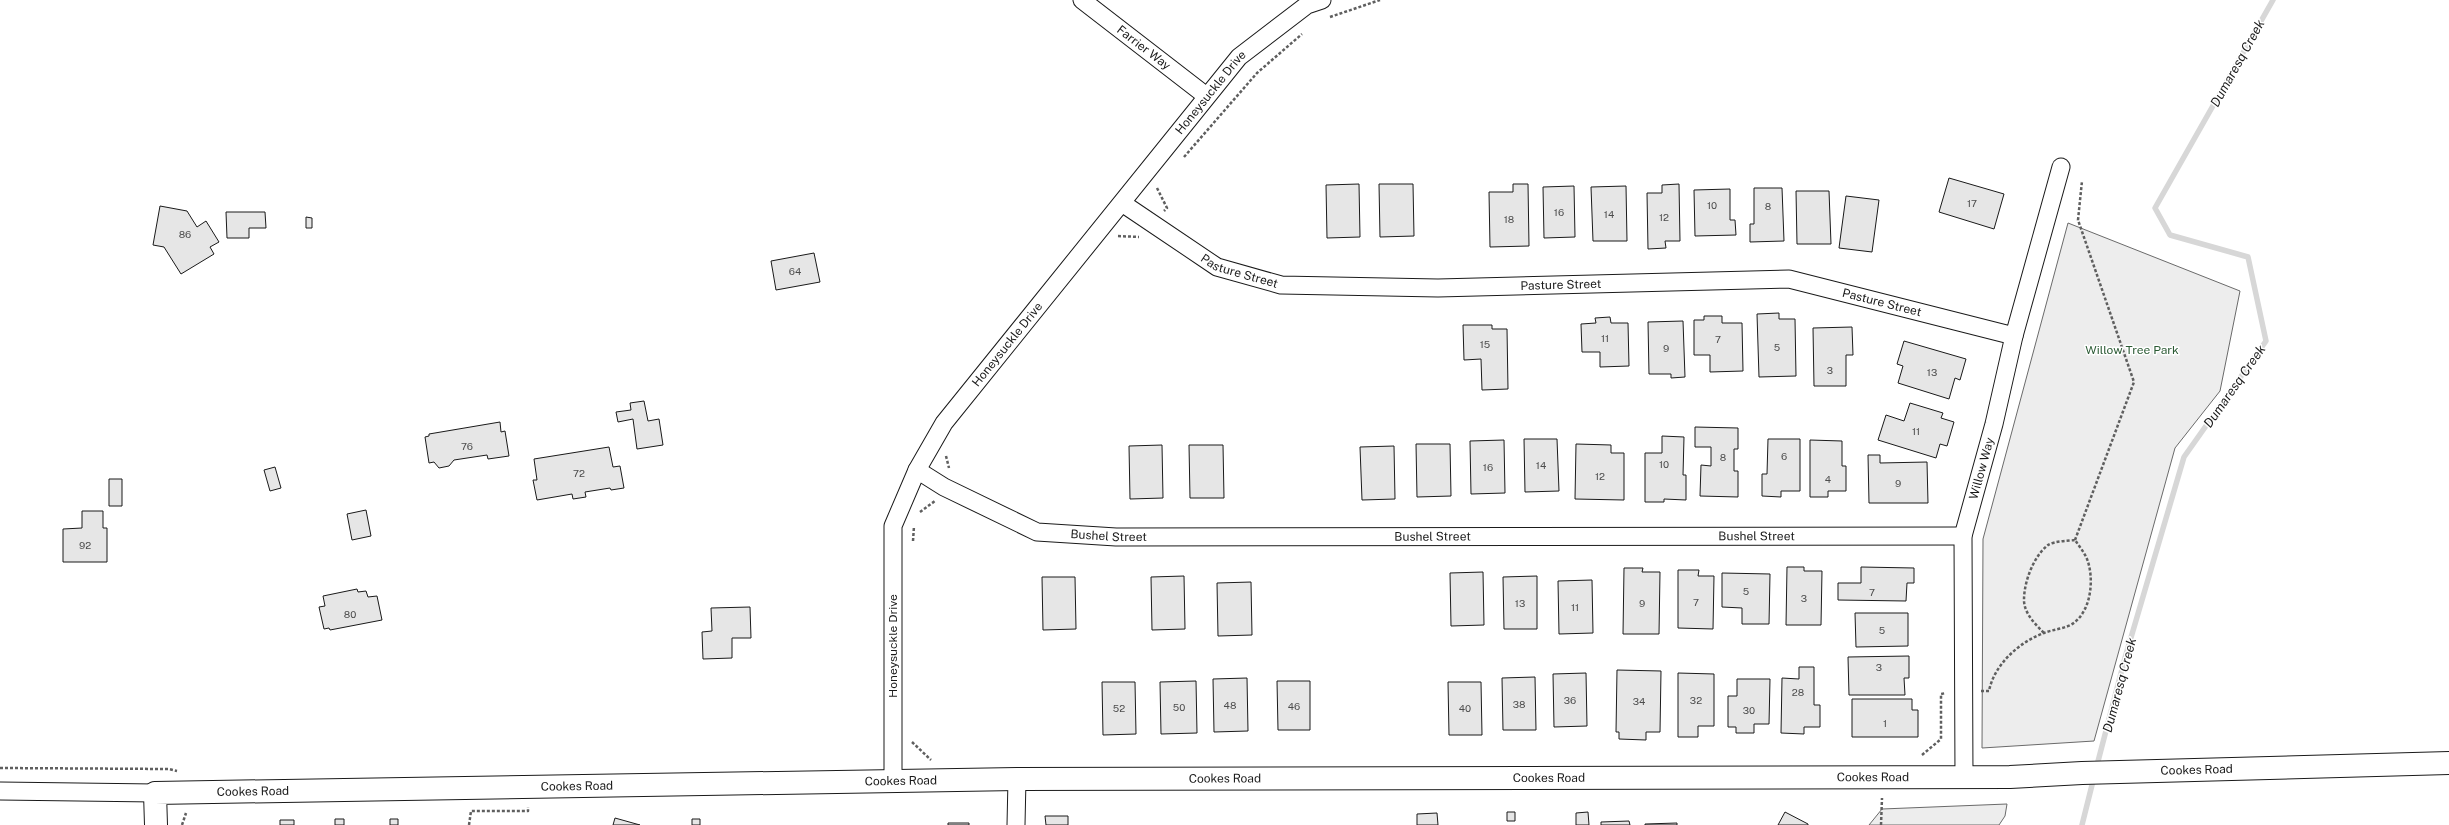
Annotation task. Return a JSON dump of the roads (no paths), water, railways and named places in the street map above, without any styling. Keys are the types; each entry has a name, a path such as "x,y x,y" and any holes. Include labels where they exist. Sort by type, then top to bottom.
{"street":[{"name":"Farrier Way","path":"1082,0 1205,95"},
{"name":"Honeysuckle Drive","path":"893,781 893,526 917,470 944,423 1122,203 1205,95 1239,57 1307,5 1322,0"},
{"name":"Willow Way","path":"1964,778 1963,536 1994,424 2014,336 2061,167"},
{"name":"Pasture Street","path":"1122,203 1216,267 1281,285 1438,288 1789,279 2014,336"},
{"name":"Bushel Street","path":"917,470 973,501 1037,532 1045,533 1116,537 1963,536"},
{"name":"Cookes Road","path":"0,791 155,793 1017,779 1964,778 2082,773 2449,763"},
{"path":"1016,825 1017,779"},
{"path":"155,793 156,825"}],"waterway":[{"name":"Dumaresq Creek","path":"2096,769 2125,658 2184,457 2266,341 2248,257 2170,235 2155,208 2273,0"},
{"name":"Dumaresq Creek","path":"2082,825 2094,777"}],"park label":[{"name":"Willow Tree Park","path":"2132,350"}]}
